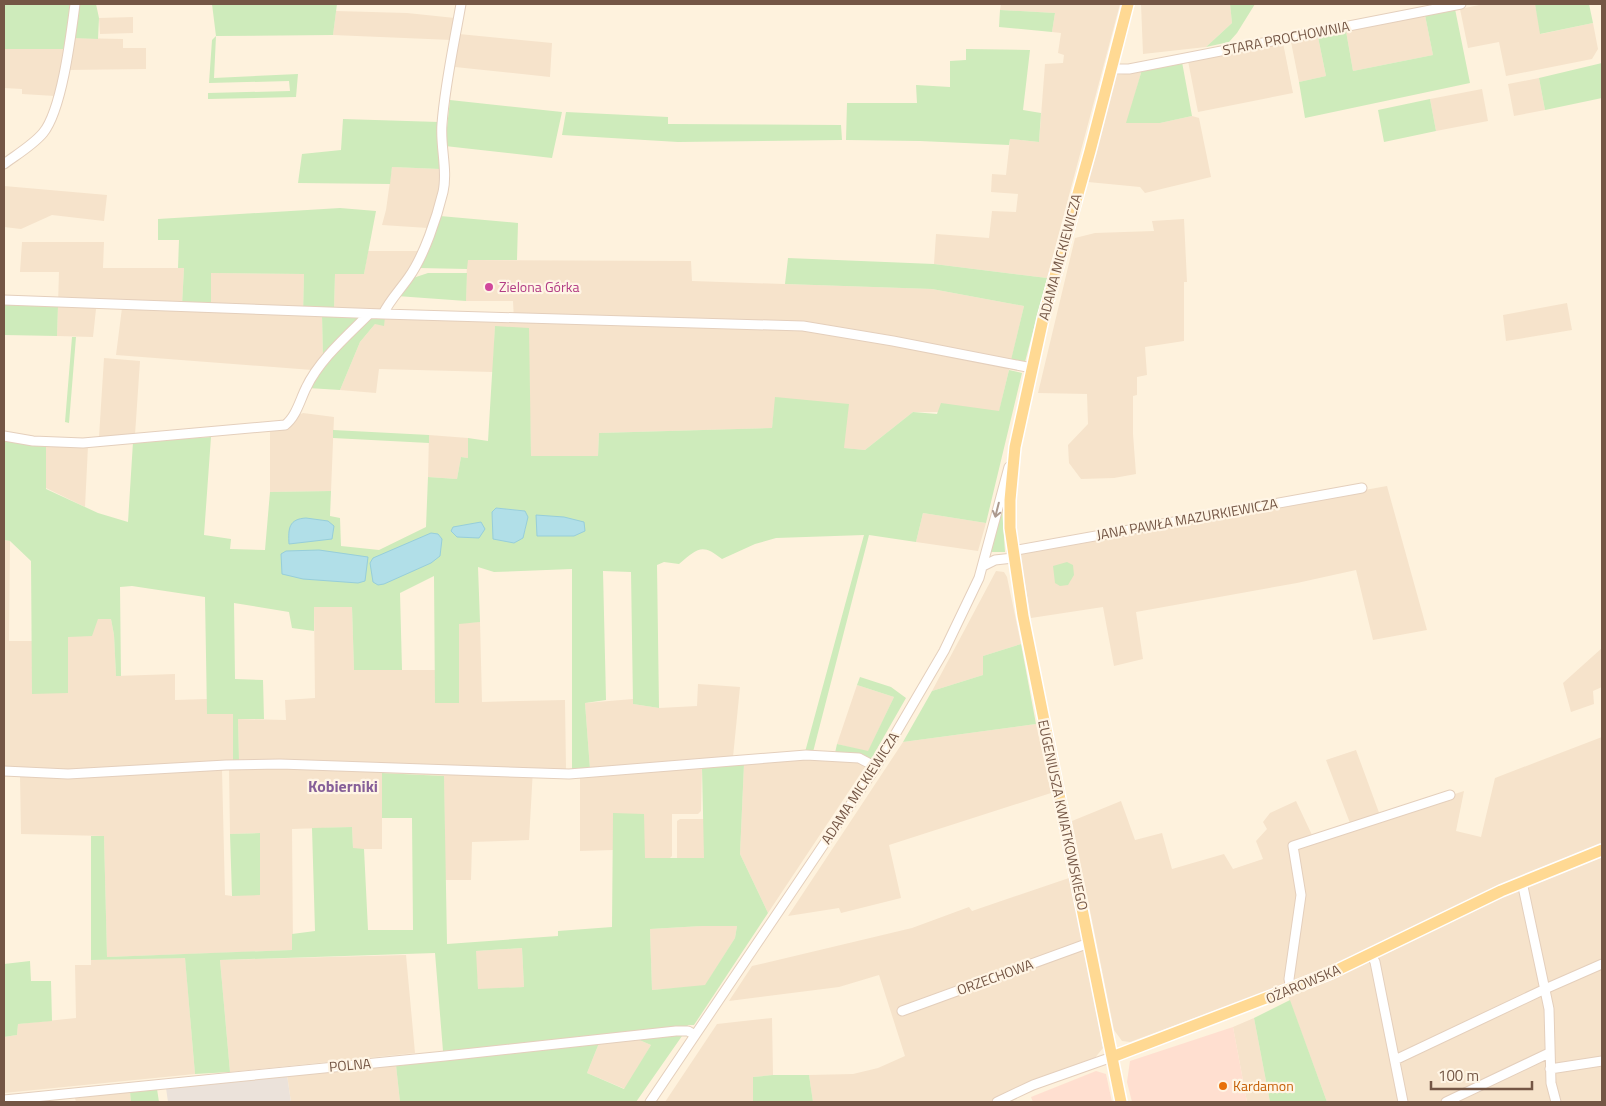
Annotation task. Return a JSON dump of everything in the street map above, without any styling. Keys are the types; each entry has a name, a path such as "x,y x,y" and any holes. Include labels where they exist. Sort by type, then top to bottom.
{"main road":[{"name":"ADAMA MICKIEWICZA","path":"1013,555 1010,508 1015,446 1032,368 1128,4"},
{"name":"EUGENIUSZA KWIATKOWSKIEGO","path":"1013,555 1121,1102"},
{"name":"OŻAROWSKA","path":"1112,1057 1292,990 1522,882 1602,850"}],"street":[{"path":"4,164 43,133 50,118 66,64 75,4"},
{"path":"383,314 389,301 410,276 425,243 444,191 445,175 441,146 442,123 461,4"},
{"name":"STARA PROCHOWNIA","path":"1111,69 1129,69 1461,4"},
{"path":"4,300 369,314 803,326 893,340 1032,368"},
{"path":"4,436 32,441 83,443 285,425 290,422 296,412 315,370 369,314"},
{"name":"ADAMA MICKIEWICZA","path":"650,1102 876,766 950,642 966,610 983,566 1015,446"},
{"name":"JANA PAWŁA MAZURKIEWICZA","path":"1013,555 1362,488"},
{"path":"983,566 995,560 1013,555"},
{"path":"4,771 68,774 226,765 280,764 569,774 806,755 858,758 876,766"},
{"path":"1292,990 1289,979 1301,895 1293,846 1450,795"},
{"path":"1522,882 1545,988 1550,1022 1550,1069 1556,1102"},
{"name":"ORZECHOWA","path":"902,1011 1089,943"},
{"path":"1371,954 1375,962 1403,1102"},
{"path":"1395,1060 1545,988 1602,964"},
{"name":"POLNA","path":"4,1100 676,1031 688,1031 695,1035"},
{"path":"1446,1102 1549,1053"},
{"name":"OŻAROWSKA","path":"996,1102 1033,1085 1112,1057"},
{"path":"1550,1069 1602,1061"}],"shaded area":[{"path":"1001,4 1120,4 1047,278 934,264 936,234 989,238 992,211 1016,212 1018,194 991,192 992,174 1006,175 1010,139 1039,142 1045,64 1063,63 1064,55 1058,53 1061,33 1052,32 1055,13 1000,10"},
{"path":"1141,4 1230,4 1232,23 1206,47 1143,54"},
{"path":"1484,4 1535,4 1541,34 1593,23 1598,49 1592,59 1506,76 1499,42 1468,48 1460,9"},
{"path":"336,11 407,13 455,18 452,40 333,35"},
{"path":"1425,15 1433,55 1353,71 1346,31"},
{"path":"133,17 133,33 100,34 99,18"},
{"path":"459,34 552,43 550,77 455,67"},
{"path":"1318,37 1326,76 1299,82 1291,42"},
{"path":"73,38 123,39 123,48 146,48 146,69 66,70"},
{"path":"1283,43 1293,93 1198,112 1188,61"},
{"path":"4,49 66,49 55,96 22,94 22,89 4,88"},
{"path":"1140,72 1127,123 1160,123 1192,116 1199,118 1211,177 1145,193 1140,187 1088,182 1116,75"},
{"path":"1539,78 1545,110 1514,116 1508,84"},
{"path":"1482,89 1488,121 1436,131 1430,99"},
{"path":"392,167 440,169 440,192 428,228 382,225"},
{"path":"4,186 107,195 104,221 52,215 21,229 4,227"},
{"path":"1184,219 1187,282 1184,282 1184,341 1145,347 1147,375 1137,377 1137,395 1133,396 1136,474 1114,478 1081,479 1069,463 1068,445 1088,424 1087,394 1038,393 1075,238 1095,233 1154,231 1152,221"},
{"path":"22,242 104,242 103,268 184,268 182,305 211,311 211,273 304,274 303,314 322,315 323,359 312,370 116,355 122,308 96,309 93,337 57,336 59,272 20,272"},
{"path":"368,251 418,251 409,269 379,312 334,310 335,274 364,274"},
{"path":"467,260 691,261 692,281 932,289 1024,306 999,412 913,412 865,450 844,448 776,397 772,428 599,433 598,456 531,456 529,373 495,326 493,372 379,369 376,393 340,390 360,342 375,324 385,317 514,321 513,301 466,301"},
{"path":"1567,303 1572,330 1506,341 1503,315"},
{"path":"104,358 140,361 135,435 99,437"},
{"path":"303,413 334,417 331,491 270,492 270,427"},
{"path":"429,435 468,438 468,458 461,457 457,479 428,477"},
{"path":"46,446 88,446 85,507 46,488"},
{"path":"1387,486 1427,630 1373,640 1356,570 1297,583 1136,612 1143,659 1114,666 1103,607 1031,618 1020,556 1025,551"},
{"path":"923,513 986,523 978,551 916,542"},
{"path":"4,540 10,541 9,641 32,641 33,694 68,636 98,619 111,619 114,635 116,676 175,674 175,700 207,699 207,714 233,713 233,761 70,770 4,768"},
{"path":"996,571 1004,572 1007,577 1021,644 983,656 983,675 932,691"},
{"path":"314,607 352,607 354,670 435,670 435,703 459,703 459,623 480,622 482,702 565,700 566,770 533,769 529,840 472,842 471,880 445,880 444,776 382,773 382,849 353,849 352,827 292,829 293,950 107,957 104,836 21,834 20,776 88,777 222,769 225,895 232,896 260,833 230,834 229,768 239,768 238,719 286,720 285,700 315,698"},
{"path":"1602,648 1602,687 1593,691 1594,704 1571,712 1563,683"},
{"path":"698,684 740,687 733,757 590,769 585,703 633,699 633,704 659,708 697,706"},
{"path":"857,685 894,697 868,752 837,744"},
{"path":"1036,724 1051,793 889,845 901,898 841,913 839,908 788,916 903,742"},
{"path":"1602,737 1602,1102 1327,1102 1284,985 1130,1042 1122,1041 1114,1030 1072,821 1121,801 1135,840 1162,833 1172,869 1224,854 1233,869 1263,859 1256,841 1267,829 1263,822 1270,813 1296,801 1312,835 1350,823 1326,760 1356,750 1381,818 1464,791 1456,831 1481,837 1495,778"},
{"path":"803,760 856,762 865,767 768,913 740,854 744,764"},
{"path":"702,768 701,811 698,814 672,814 672,856 670,858 644,858 643,814 614,814 613,850 580,851 580,776"},
{"path":"680,819 705,819 704,858 677,858 677,821"},
{"path":"1072,877 1103,1048 1094,1059 1004,1094 989,1102 813,1102 809,1075 853,1074 878,1068 905,1056 879,975 839,987 729,1001 752,966 912,928 969,907 972,911"},
{"path":"737,926 735,938 705,986 652,990 650,929"},
{"path":"522,948 524,987 478,990 475,951"},
{"path":"406,955 415,1053 230,1072 220,960"},
{"path":"185,957 195,1074 4,1093 4,1037 17,1035 18,1024 76,1018 75,965 91,965 91,960"},
{"path":"772,1018 773,1075 753,1077 753,1102 665,1102 717,1024"},
{"path":"1254,1018 1270,1102 1247,1102 1233,1027"},
{"path":"1233,1027 1247,1102 1132,1102 1127,1082 1130,1061"},
{"path":"637,1039 651,1045 625,1089 587,1073 599,1043"},
{"path":"396,1065 400,1102 291,1102 287,1075"},
{"path":"1096,1071 1106,1074 1112,1102 1033,1102 1031,1097"},
{"path":"287,1075 291,1102 168,1102 166,1088"},
{"path":"130,1092 131,1102 76,1102 75,1098"}],"green space":[{"path":"4,4 73,4 66,49 4,49"},
{"path":"79,4 96,4 99,18 98,39 73,38"},
{"path":"212,4 337,4 333,35 216,36"},
{"path":"1230,4 1255,4 1237,33 1229,42 1206,47 1232,23"},
{"path":"1535,4 1589,4 1593,23 1540,34"},
{"path":"1455,9 1470,83 1305,118 1299,82 1326,76 1318,37 1346,31 1353,71 1433,55 1425,15"},
{"path":"1000,10 1055,13 1052,32 999,27"},
{"path":"216,36 214,78 298,74 296,97 208,99 208,93 290,91 289,81 209,83 212,40"},
{"path":"966,49 1030,50 1023,110 1041,113 1039,142 1010,139 1009,145 846,140 847,103 917,103 916,85 950,87 950,61 966,60"},
{"path":"1182,62 1192,116 1160,123 1126,123 1140,72"},
{"path":"1602,63 1602,98 1545,110 1539,78"},
{"path":"1430,99 1436,131 1384,142 1378,110"},
{"path":"450,100 562,112 552,158 445,146"},
{"path":"566,112 668,117 668,124 841,125 842,140 678,142 562,135"},
{"path":"343,119 439,122 440,169 392,167 390,184 298,183 302,154 341,150"},
{"path":"340,208 376,211 364,274 335,274 334,310 363,316 323,359 322,315 303,314 304,274 211,273 211,304 182,305 184,268 178,268 179,240 158,240 158,219"},
{"path":"440,216 518,223 517,260 468,260 467,269 419,268"},
{"path":"788,258 934,264 1047,278 1025,362 1011,360 1024,306 932,289 785,284"},
{"path":"428,273 467,273 466,301 397,296 410,279"},
{"path":"4,304 58,306 57,336 4,335"},
{"path":"370,316 385,317 384,326 375,324 360,342 340,390 308,388 317,372"},
{"path":"495,326 529,328 531,456 598,456 599,433 772,428 775,397 849,404 844,448 865,450 913,412 937,414 941,403 999,411 1009,370 1022,373 986,523 923,513 916,542 869,535 813,752 805,752 864,535 776,538 755,544 722,559 710,551 700,549 679,564 664,562 657,565 659,708 633,704 631,572 603,571 606,700 585,703 590,769 572,770 572,569 494,572 478,567 480,622 459,624 459,703 435,703 434,576 400,593 402,670 354,670 352,607 314,607 314,631 292,628 289,612 234,603 235,679 263,680 264,719 238,719 239,761 233,761 233,714 207,714 205,597 132,586 120,587 121,676 116,676 114,635 111,619 98,619 92,636 68,637 68,693 32,694 31,561 10,541 4,540 4,439 46,446 46,489 98,513 128,522 133,442 211,437 204,535 231,539 230,549 265,550 270,492 331,491 330,516 340,518 341,546 379,550 426,527 428,477 457,479 461,457 468,458 468,438 488,441","holes":["496,508 525,511 526,526 524,534 514,543 492,526 492,513"]},
{"path":"72,337 76,337 69,423 65,422"},
{"path":"333,430 429,435 429,443 333,438"},
{"path":"1002,509 1005,552 991,552"},
{"path":"1067,562 1073,565 1074,575 1068,585 1060,586 1055,583 1053,566"},
{"path":"1021,644 1036,724 903,742 932,691 983,675 983,656"},
{"path":"860,677 891,687 906,698 870,761 835,753 837,744 868,751 894,697 857,685"},
{"path":"744,764 740,854 768,913 694,1025 688,1025 686,1029 443,1051 435,953 220,960 230,1072 195,1074 185,958 91,960 91,836 104,836 107,957 292,950 292,934 315,931 312,828 352,827 353,848 364,849 368,930 413,930 412,818 382,818 382,773 444,776 447,944 558,936 558,931 612,927 613,813 644,814 645,858 704,858 702,768","holes":["737,926 735,938 705,985 652,990 650,929","522,948 524,987 478,989 476,951"]},
{"path":"260,833 260,895 232,896 230,834"},
{"path":"30,961 31,981 51,981 52,1021 18,1024 17,1035 4,1037 4,964"},
{"path":"1290,1000 1327,1102 1270,1102 1254,1018"},
{"path":"679,1034 682,1036 636,1102 400,1102 396,1065 599,1043 587,1073 624,1089 651,1045 637,1039"},
{"path":"809,1075 813,1102 753,1102 753,1077"},
{"path":"157,1089 159,1102 131,1102 130,1092"}],"water":[{"path":"496,508 525,511 528,517 523,538 514,543 493,539 492,512"},
{"path":"536,515 564,517 584,522 585,531 574,536 537,536"},
{"path":"306,518 328,521 334,526 332,539 289,544 289,529 291,525 296,520"},
{"path":"481,522 485,529 479,538 457,537 451,531 453,527"},
{"path":"431,533 438,534 442,539 440,556 431,563 384,584 378,585 373,582 370,563 373,558"},
{"path":"319,550 368,557 365,581 358,583 303,579 282,574 281,554 286,551"}],"place":[{"name":"Zielona Górka","path":"489,287"},
{"name":"Kardamon","path":"1223,1086"}],"district":[{"name":"Kobierniki","path":"343,786"}]}
